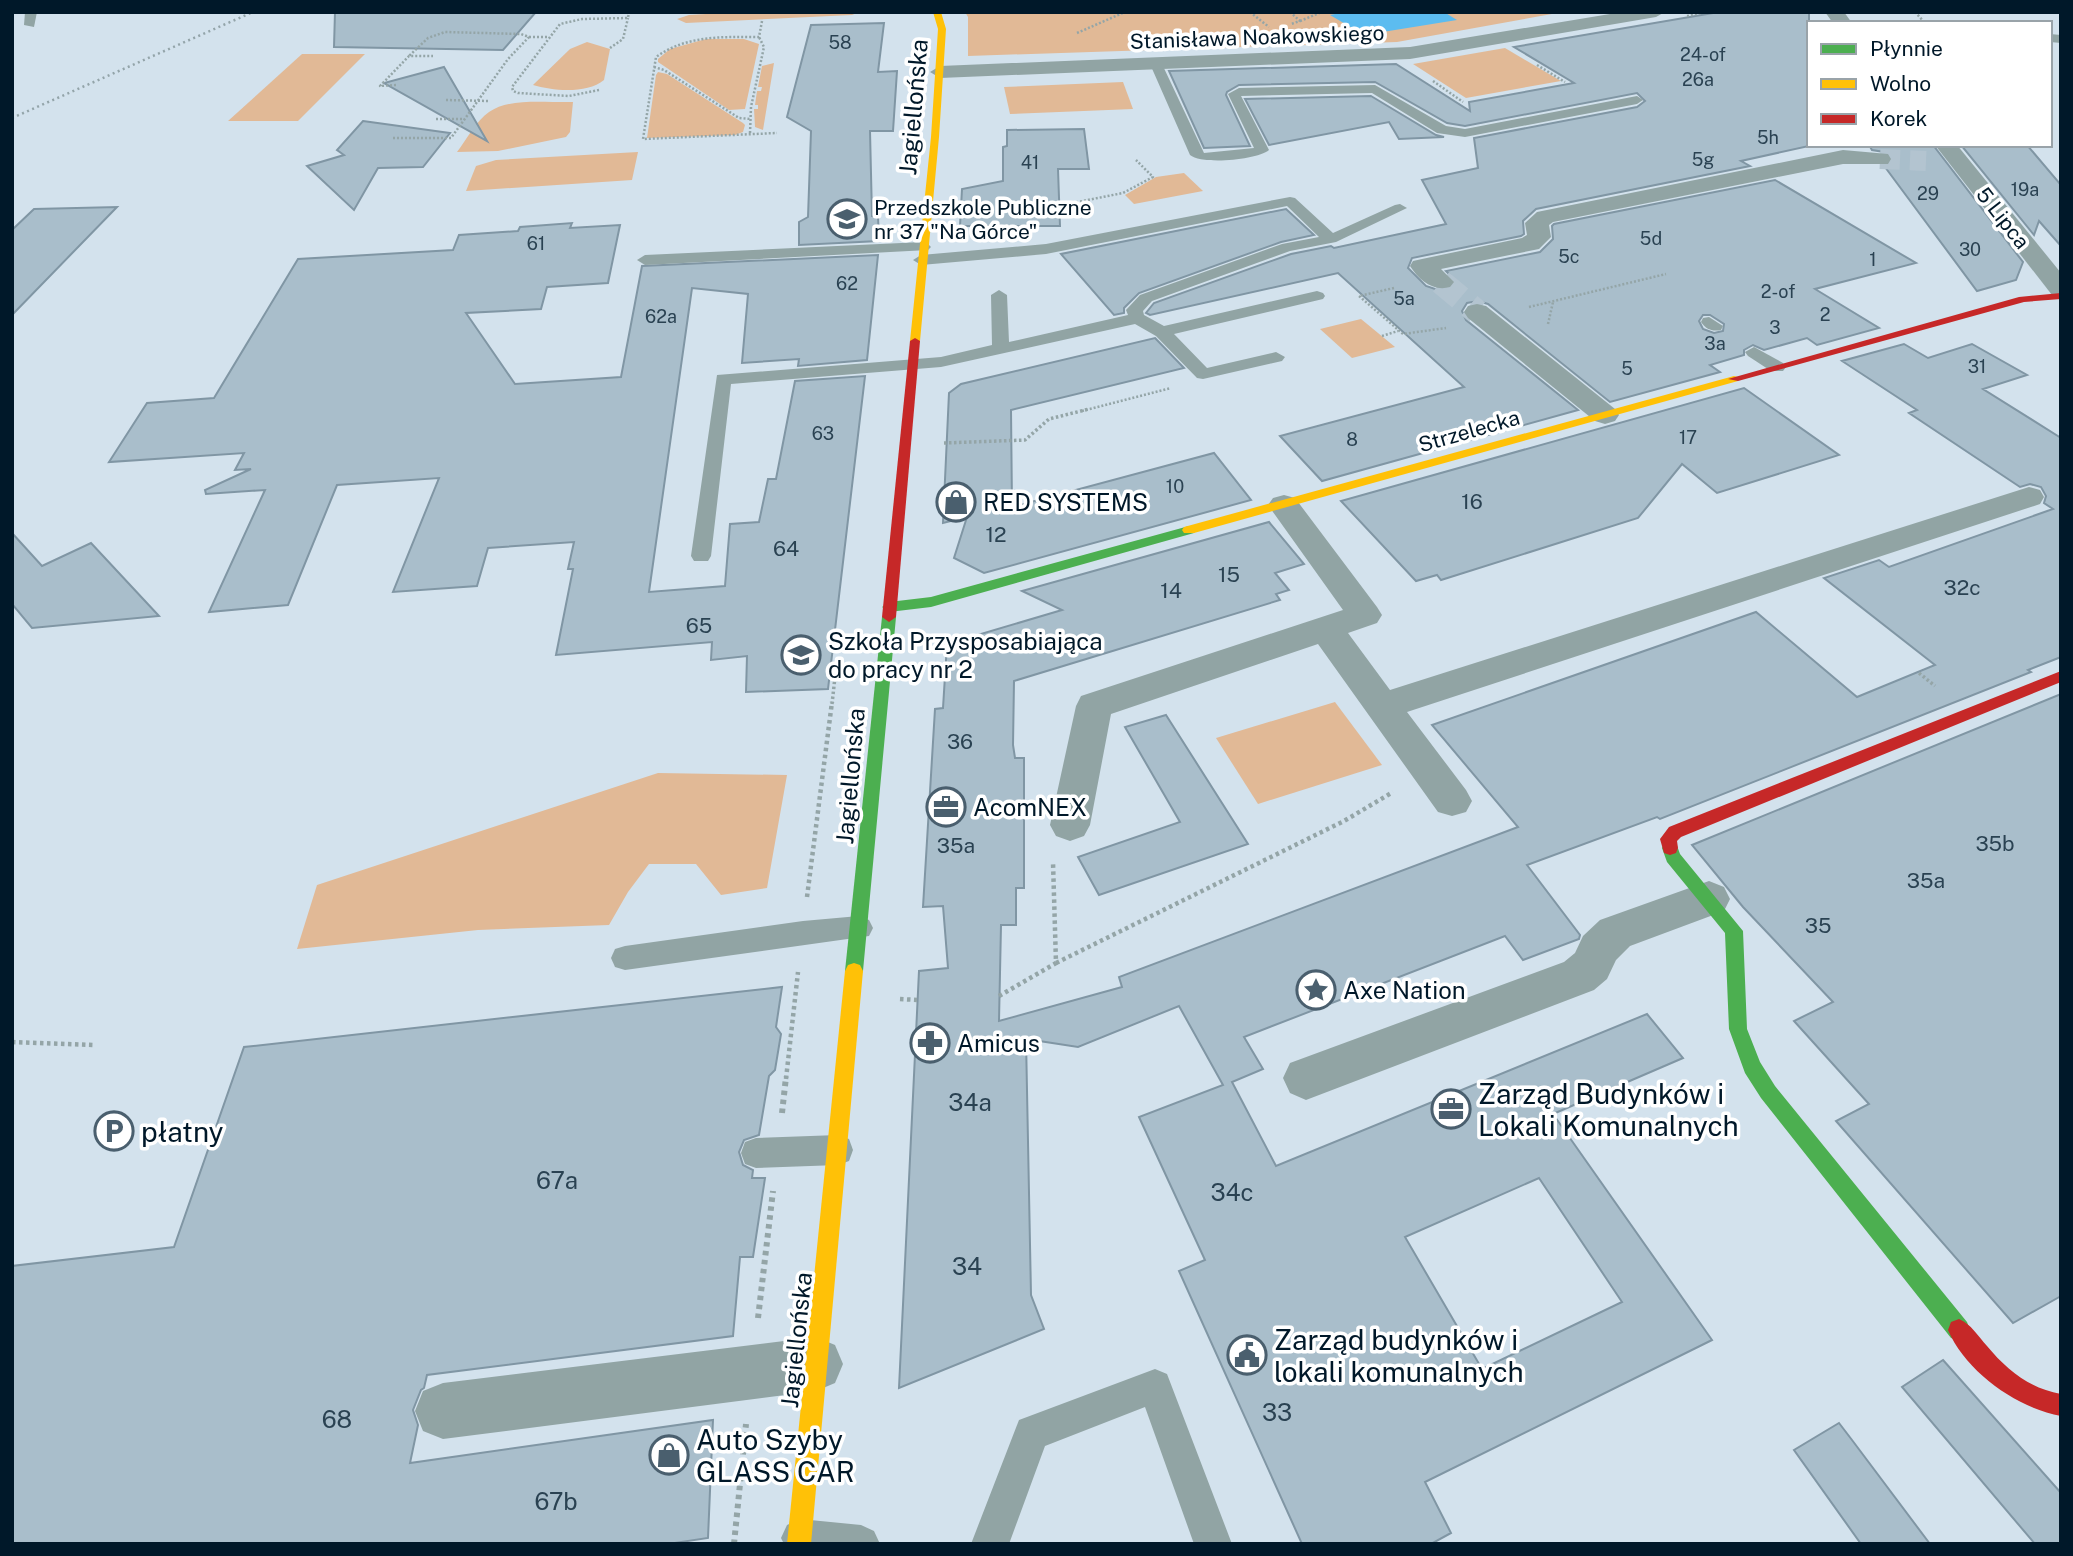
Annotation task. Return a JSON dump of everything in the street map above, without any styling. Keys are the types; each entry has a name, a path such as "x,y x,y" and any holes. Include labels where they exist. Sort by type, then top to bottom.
{"street":[{"name":"Jagiellońska","path":"799,1541 940,72 942,29 937,12"},
{"name":"Stanisława Noakowskiego","path":"940,72 1410,53 1656,12"},
{"path":"1926,161 1953,154"},
{"name":"5 Lipca","path":"1953,154 2061,293"},
{"path":"1439,280 1422,267 1689,207 1693,199 1684,189 1843,157 1880,159"},
{"name":"Strzelecka","path":"889,607 931,602 2030,297 2061,293"},
{"path":"1480,315 1605,415"},
{"path":"1383,706 2029,497"},
{"path":"1070,825 1094,706 1365,615 1284,505"},
{"path":"1325,628 1452,801"},
{"path":"2061,676 1675,832 1668,839 1668,849 1730,924 1736,938 1735,1011 1738,1029 1752,1067 1768,1092 1989,1367 2005,1382 2028,1396 2049,1404 2061,1405"},
{"path":"1306,1078 1579,975 1592,965 1598,949 1615,933 1709,899"},
{"path":"443,1411 816,1364"}],"lane":[{"path":"30,25 31,12"},
{"path":"1156,64 1197,155 1202,156 1262,150 1234,94 1239,92 1362,87 1375,89 1442,130 1465,133 1637,100"},
{"path":"645,260 1046,249 1290,201 1331,239"},
{"path":"1137,318 1134,310 1146,298 1287,247 1331,239 1400,208"},
{"path":"999,295 1000,349"},
{"path":"1163,332 1317,296"},
{"path":"701,556 723,379 941,362 1137,318 1163,332 1203,374 1276,357"},
{"path":"1754,352 1777,367"},
{"path":"625,958 803,933 859,928"},
{"path":"767,1153 838,1150"},
{"path":"990,1544 1032,1433 1155,1385 1213,1544"},
{"path":"799,1541 861,1544"}],"path":[{"path":"610,48 623,39 629,12"},
{"path":"1290,12 1300,21"},
{"path":"1282,27 1322,12"},
{"path":"599,90 569,96 513,91 514,83 560,24 571,20 628,18"},
{"path":"750,133 764,47 760,37 762,21"},
{"path":"396,85 380,86 428,38 445,32 550,37"},
{"path":"393,138 451,138 508,59 529,37"},
{"path":"760,37 695,40 656,57 643,139 777,133"},
{"path":"409,56 433,56"},
{"path":"1527,59 1567,82 1561,83"},
{"path":"654,67 664,70 739,118 751,119"},
{"path":"1426,77 1463,102 1467,101"},
{"path":"1429,85 1436,84"},
{"path":"563,99 569,96"},
{"path":"446,100 489,101"},
{"path":"436,119 464,119"},
{"path":"1013,211 1032,211 1123,193 1153,177 1136,160"},
{"path":"1519,309 1666,274"},
{"path":"1439,280 1359,296 1403,334 1436,331 1480,315"},
{"path":"1382,336 1399,331"},
{"path":"936,443 1025,440 1049,419 1181,386 1203,374"},
{"path":"734,1544 751,1373 767,1153 803,933 836,675"},
{"path":"999,996 1056,963 1344,821 1430,769"},
{"path":"1056,963 1052,854 1070,825"},
{"path":"895,999 917,1000"},
{"path":"12,1042 94,1045"}],"shaded area":[{"path":"739,12 859,12 852,15 686,23 677,19 689,15"},
{"path":"965,12 1563,12 1397,42 968,56 968,17"},
{"path":"706,39 744,39 759,44 745,109 729,110 658,62 670,49"},
{"path":"587,42 610,49 604,80 589,88 579,89 560,90 533,85 570,49"},
{"path":"1505,48 1561,81 1466,98 1413,64"},
{"path":"302,54 365,54 298,121 228,121"},
{"path":"774,63 763,130 755,127 754,109 758,109 758,105 755,105 757,91 761,91 762,87 758,87 762,66"},
{"path":"658,72 667,74 743,123 743,132 735,135 647,138"},
{"path":"1123,82 1133,109 1010,114 1004,87"},
{"path":"530,102 573,102 570,132 566,137 498,151 457,152 480,120 498,107"},
{"path":"638,152 632,180 466,191 476,166 496,160"},
{"path":"1184,173 1203,191 1134,204 1125,195 1156,177"},
{"path":"1361,319 1395,347 1352,358 1320,329"},
{"path":"1335,702 1382,765 1258,804 1216,738"},
{"path":"658,773 787,775 767,888 721,895 696,864 649,864 628,892 609,925 478,930 297,949 317,885"}],"water":[{"path":"1345,12 1444,12 1457,20 1364,35 1330,15"}],"building":[{"path":"335,12 536,12 503,50 334,47"},
{"path":"1719,12 1809,12 1807,146 1741,161 1750,166 1536,209 1523,221 1524,234 1521,236 1412,258 1408,268 1426,286 1450,290 1457,282 1446,271 1540,252 1553,239 1554,224 1775,180 1916,263 1815,289 1879,328 1817,345 1807,338 1764,350 1753,345 1744,350 1744,355 1710,365 1720,372 1610,402 1488,304 1478,301 1467,303 1462,311 1466,320 1578,410 1322,481 1280,436 1464,387 1338,273 1150,315 1146,313 1154,303 1291,254 1331,246 1334,248 1446,224 1422,180 1478,168 1474,138 1637,107 1645,101 1637,93 1465,126 1447,123 1375,82 1239,85 1226,95 1250,146 1204,148 1169,71 1396,64 1470,111 1469,102 1574,83 1514,47","holes":["1703,315 1710,315 1724,324 1723,331 1714,333 1703,329 1699,321"]},
{"path":"884,23 878,72 897,71 893,131 870,131 872,216 878,216 879,241 799,245 799,222 808,217 811,131 787,117 811,25"},
{"path":"444,67 487,141 384,83"},
{"path":"1371,96 1436,135 1444,137 1399,139 1389,122 1269,145 1245,99"},
{"path":"363,121 450,133 423,167 378,168 354,210 307,166 344,155 337,150"},
{"path":"1084,129 1089,169 1058,169 1060,226 960,226 962,189 1003,181 1003,147 1007,146 1007,130"},
{"path":"1870,147 1935,147 2023,262 2016,280 1977,291 1885,167 1893,160 1890,153 1872,150"},
{"path":"1963,147 2029,147 2061,185 2061,246 2039,221 2034,235"},
{"path":"117,207 12,315 12,230 34,209"},
{"path":"1286,209 1314,235 1281,242 1139,293 1124,308 1124,313 1114,315 1061,254"},
{"path":"572,223 570,228 620,225 608,283 547,287 541,309 466,313 515,384 621,377 642,266 878,255 867,360 798,366 799,359 742,363 748,294 692,288 649,592 725,586 730,524 759,522 768,479 776,479 795,381 865,376 828,689 746,692 747,656 711,660 712,642 556,655 573,569 568,569 574,542 488,548 477,586 393,592 439,478 337,485 288,605 209,612 265,490 206,494 205,490 251,469 235,470 244,453 109,462 147,403 214,398 298,259 453,250 459,235 518,231 520,227"},
{"path":"1155,338 1184,368 1011,410 1012,507 1214,453 1251,500 984,573 954,558 967,517 943,523 949,393 961,384"},
{"path":"1904,344 1928,358 1972,344 2027,375 1983,389 2061,438 2061,657 2028,670 2031,672 1660,819 1657,817 1527,865 1580,935 1579,939 1523,960 1505,936 1244,1037 1263,1069 1232,1082 1276,1166 1647,1014 1683,1058 1553,1114 1712,1340 1425,1482 1451,1533 1431,1544 1302,1544 1179,1271 1205,1260 1139,1117 1223,1085 1179,1006 1078,1047 1026,1039 1031,1295 1044,1329 899,1388 919,971 948,968 943,906 923,907 935,709 943,708 947,644 1062,610 1022,591 1269,522 1304,564 1275,573 1289,590 1276,594 1280,600 1014,681 1013,745 1015,758 1024,758 1024,888 1016,888 1016,925 1001,925 999,1021 1122,987 1119,977 1518,827 1432,725 1756,612 1857,697 1935,665 1824,578 1879,560 1889,567 2053,509 2044,503 2046,496 2041,487 2030,484 2020,487 1909,413 1917,410 1842,361","holes":["1539,1178 1622,1302 1482,1369 1405,1237"]},
{"path":"1744,388 1839,455 1717,493 1682,464 1638,518 1441,580 1437,575 1416,581 1341,501"},
{"path":"12,533 42,566 91,543 159,616 32,628 12,604"},
{"path":"2061,694 2061,1296 2013,1323 1836,1121 1869,1104 1794,1021 1833,1002 1743,907 1692,845"},
{"path":"1166,715 1248,844 1099,895 1078,857 1180,822 1125,727"},
{"path":"782,987 776,1027 781,1034 775,1070 769,1076 759,1135 744,1140 739,1152 743,1165 753,1170 752,1178 765,1178 753,1257 740,1257 733,1336 427,1375 413,1410 418,1425 410,1463 713,1420 708,1538 668,1544 12,1544 12,1266 174,1247 244,1047"},
{"path":"1943,1360 2061,1493 2061,1544 2035,1544 1902,1387"},
{"path":"1839,1423 1930,1544 1861,1544 1794,1450"}],"tunnel":[{"path":"1880,159 1926,161"},
{"path":"1441,282 1477,312"}],"railway":[{"path":"12,118 253,12"}],"traffic: fast":[{"path":"889,607 931,602 1189,530"},
{"path":"854,971 889,617"},
{"path":"1670,848 1673,857 1734,931 1738,1029 1752,1067 1768,1092 1959,1330"}],"traffic: slow":[{"path":"915,341 935,137 942,29 937,12"},
{"path":"1189,530 1734,379"},
{"path":"799,1544 854,971"}],"traffic: jam":[{"path":"1734,379 2023,299 2061,296"},
{"path":"889,617 915,341"},
{"path":"1670,848 1668,839 1675,832 2061,676"},
{"path":"1959,1330 1991,1368 2015,1388 2044,1402 2061,1405"}],"place":[{"name":"Przedszkole Publiczne nr 37 \"Na Górce\"","path":"847,219"},
{"name":"RED SYSTEMS","path":"956,502"},
{"name":"Szkoła Przysposabiająca do pracy nr 2","path":"801,655"},
{"name":"AcomNEX","path":"946,807"},
{"name":"Axe Nation","path":"1316,990"},
{"name":"Amicus","path":"930,1043"},
{"name":"Zarząd Budynków i Lokali Komunalnych","path":"1451,1109"},
{"name":"płatny","path":"114,1131"},
{"name":"Zarząd budynków i lokali komunalnych","path":"1247,1355"},
{"name":"Auto Szyby GLASS CAR","path":"669,1455"}]}
